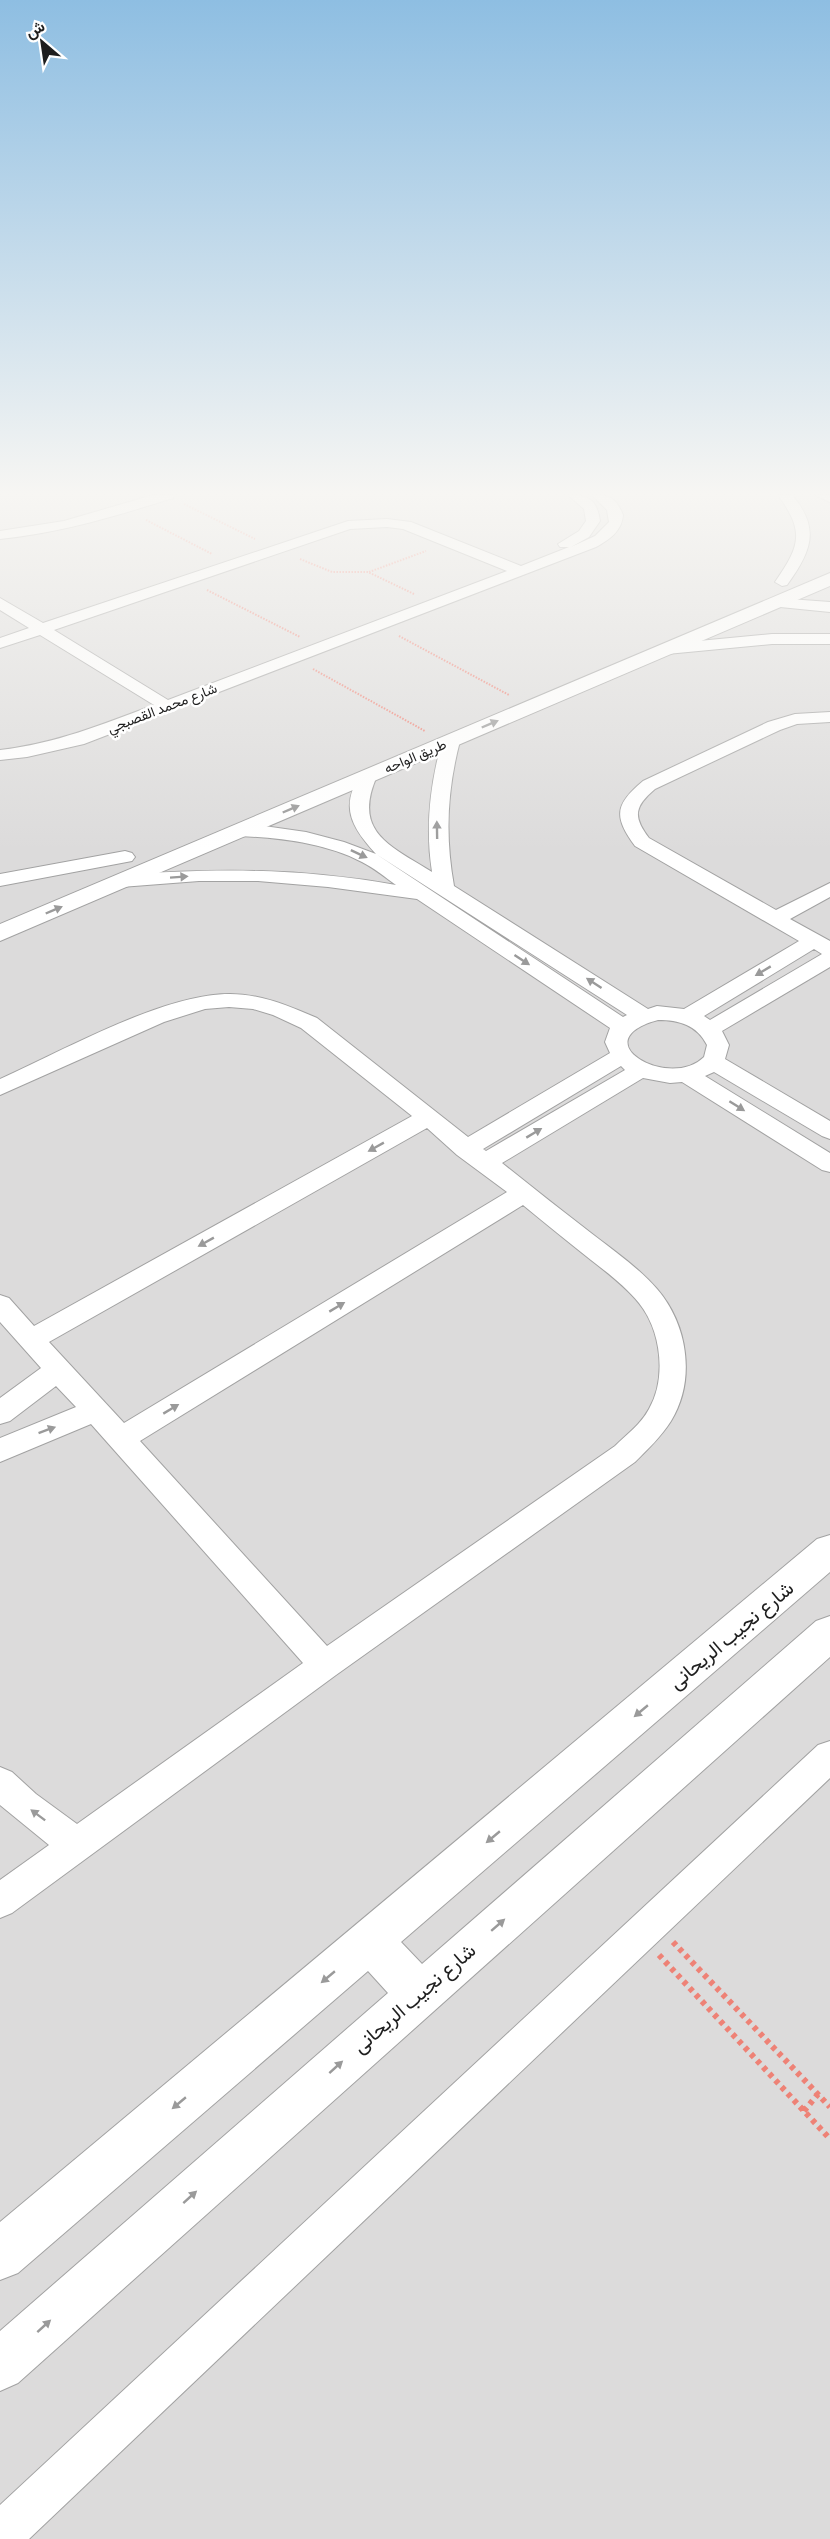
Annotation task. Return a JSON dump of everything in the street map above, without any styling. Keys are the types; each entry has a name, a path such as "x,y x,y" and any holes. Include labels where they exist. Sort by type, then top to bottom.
{"street":[{"path":"17,613 162,703"},
{"path":"0,643 86,613"},
{"name":"شارع محمد القصبجي","path":"0,755 27,752 78,740 162,703 383,613"},
{"name":"شارع محمد القصبجي","path":"0,743 39,739 64,733 162,703 294,658 409,613"},
{"name":"طريق الواحه","path":"0,933 121,881 237,815 425,731 707,613"},
{"name":"طريق الواحه","path":"237,815 368,776 750,613"},
{"path":"667,649 761,640 830,639"},
{"path":"821,946 642,842 630,827 627,811 633,796 649,784 774,726 795,720 830,717"},
{"path":"444,888 437,848 436,810 441,774 451,741"},
{"path":"368,776 358,794 358,813 366,832 383,850 643,1015"},
{"path":"237,815 341,846 369,858 622,1026"},
{"path":"36,894 145,848"},
{"path":"0,880 125,856"},
{"path":"121,881 198,875 274,876 350,882 423,895"},
{"path":"775,919 830,889"},
{"path":"687,1017 821,946"},
{"path":"710,1029 830,958"},
{"path":"0,1088 160,1015 190,1005 223,1000 255,1002 285,1010 309,1023 622,1271 649,1297 666,1327 674,1360 669,1394 653,1426 625,1454 325,1665 0,1901"},
{"path":"672,1013 687,1017 710,1029 718,1045 713,1061 707,1067 687,1075 663,1076 641,1070 621,1056 616,1046 616,1035 622,1026 643,1015 672,1013"},
{"path":"475,1156 621,1056"},
{"path":"713,1061 830,1131"},
{"path":"475,1156 641,1070"},
{"path":"687,1075 830,1164"},
{"path":"31,1340 427,1118"},
{"path":"121,1439 524,1193"},
{"path":"0,1305 325,1665"},
{"path":"0,1413 58,1370"},
{"path":"0,1451 34,1435 96,1412"},
{"name":"شارع نجيب الريحانى","path":"0,2255 830,1550"},
{"name":"شارع نجيب الريحانى","path":"0,2365 830,1633"},
{"path":"0,2536 830,1756"},
{"path":"0,1783 24,1805 77,1845"},
{"path":"370,1941 419,1994"}],"path":[{"path":"253,613 309,642"},
{"path":"380,626 510,696"},
{"path":"294,658 425,731"},
{"path":"647,1928 830,2107"},
{"path":"647,1928 830,2139"},
{"path":"804,2111 818,2094"}],"shaded area":[{"path":"0,613 830,613 830,2539 0,2539"}]}
